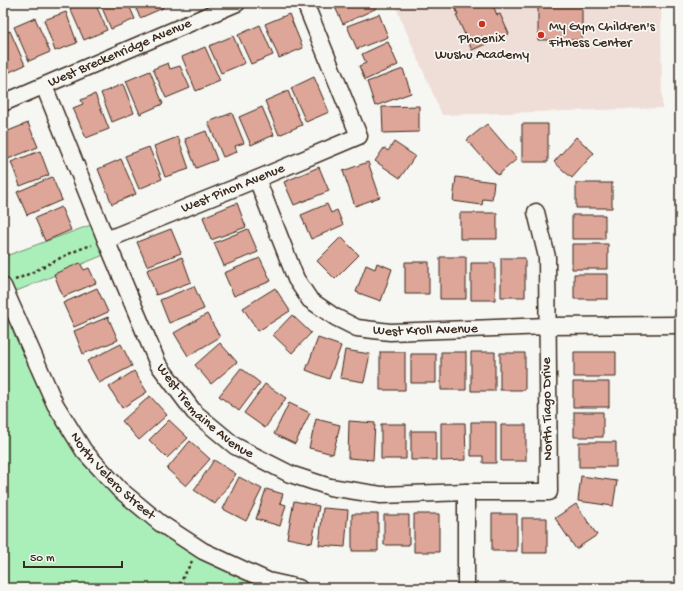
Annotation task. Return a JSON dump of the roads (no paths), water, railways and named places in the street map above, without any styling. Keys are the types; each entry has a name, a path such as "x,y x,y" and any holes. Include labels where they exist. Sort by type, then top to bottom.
{"street":[{"name":"West Breckenridge Avenue","path":"3,103 237,3"},
{"name":"West Pinon Avenue","path":"106,240 359,136 305,3"},
{"name":"West Tremaine Avenue","path":"44,86 158,364 194,412 235,446 290,474 330,487 381,495 466,492 548,492"},
{"name":"West Kroll Avenue","path":"257,179 296,279 310,300 335,317 357,328 390,332 547,326 680,325"},
{"name":"North Tiago Drive","path":"536,212 547,258 548,492"},
{"name":"North Velero Street","path":"6,284 54,404 84,451 119,488 160,523 200,549 268,581 299,588"},
{"path":"466,492 466,588"}],"place":[{"name":"Phoenix Wushu Academy","path":"482,24"},
{"name":"My Gym Children's Fitness Center","path":"541,35"}]}
